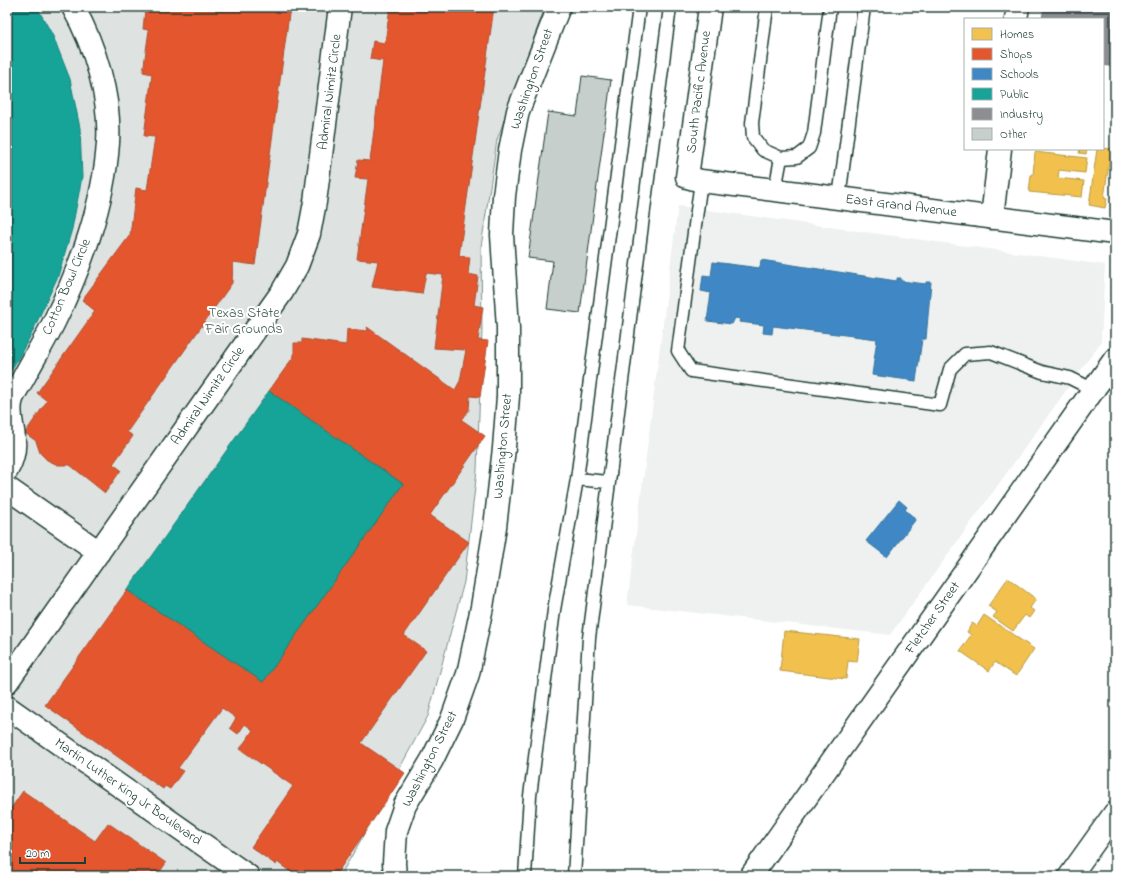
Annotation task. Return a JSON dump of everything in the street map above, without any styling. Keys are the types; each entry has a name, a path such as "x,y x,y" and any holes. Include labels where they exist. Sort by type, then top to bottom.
{"street":[{"name":"Cotton Bowl Circle","path":"7,470 12,461 14,441 10,419 12,400 53,324 80,264 104,177 108,142 106,102 97,61 79,17 73,7"},
{"name":"Admiral Nimitz Circle","path":"7,682 282,292 297,266 309,234 316,202 340,7"},
{"name":"Washington Street","path":"395,876 394,863 396,831 405,805 432,760 452,719 468,674 482,607 504,448 508,396 508,328 502,235 504,196 510,150 518,111 559,7"},
{"name":"South Pacific Avenue","path":"694,179 710,7"},
{"path":"1016,18 1018,7"},
{"path":"992,218 1000,150"},
{"name":"East Grand Avenue","path":"694,179 1115,233"},
{"name":"Fletcher Street","path":"751,876 1115,359"},
{"path":"7,488 98,552"},
{"name":"Martin Luther King Jr Boulevard","path":"7,707 248,876"},
{"path":"1070,876 1115,813"}],"lane":[{"path":"525,876 530,796 554,610 576,479 639,7"},
{"path":"574,876 589,638 670,7"},
{"path":"767,7 752,123 753,137 763,150 781,158 797,157 809,148 814,133 830,7"},
{"path":"839,198 864,7"},
{"path":"775,190 781,158"},
{"path":"694,179 678,351 692,371 940,404 950,369 965,354 991,352 1042,372 1070,378 1094,390"},
{"path":"576,479 608,482"}],"shaded area":[{"path":"678,206 1105,265 1101,342 890,635 627,605"}],"green space":[{"name":"Texas State Fair Grounds","path":"7,7 545,7 497,140 481,247 482,330 477,470 464,582 428,716 340,876 7,876"}],"building: Homes":[{"path":"1104,148 1111,149 1104,198 1107,199 1105,208 1089,205 1097,150 1104,150"},
{"path":"1080,150 1087,150 1086,154 1079,153"},
{"path":"1035,152 1087,158 1085,173 1059,170 1058,178 1084,181 1082,197 1029,192 1031,175 1033,175"},
{"path":"1008,578 1036,599 1030,608 1034,611 1029,618 1025,615 1013,631 993,617 997,612 988,606"},
{"path":"984,615 1034,649 1016,676 995,662 989,671 960,651 971,635 967,632 972,623 977,626"},
{"path":"784,631 860,639 857,662 848,661 846,679 780,671"}],"building: Shops":[{"path":"151,7 290,7 255,265 233,262 232,283 127,432 133,436 113,464 121,470 105,493 70,465 58,465 47,460 40,453 36,441 25,433 47,401 37,393 95,311 82,300 130,235 136,188 147,190 155,137 144,136 152,74 143,72 149,30 143,29 145,10 151,11"},
{"path":"390,7 494,7 459,256 470,257 468,274 478,276 474,305 483,307 478,340 488,341 480,397 470,396 469,410 462,420 485,436 430,515 469,542 404,635 426,651 361,743 405,773 335,876 296,876 277,862 276,865 251,847 293,786 240,749 253,730 245,724 238,734 230,728 236,718 222,708 178,768 183,771 170,789 165,786 163,789 45,705 127,590 263,682 403,484 269,391 294,356 294,343 302,343 302,339 346,345 347,329 368,331 367,327 455,390 460,381 466,350 434,348 443,275 426,273 422,294 372,287 378,261 357,259 368,179 355,178 358,160 370,161 383,61 370,59 373,41 385,43"},
{"path":"23,791 95,841 108,823 166,863 157,876 7,876 7,814"}],"building: Schools":[{"path":"761,260 897,281 897,278 901,278 901,281 926,284 926,282 931,282 926,339 922,339 916,381 872,375 877,339 773,326 772,334 763,333 764,325 739,322 740,319 735,318 732,324 707,321 711,293 701,291 703,275 711,276 713,262 760,268"},
{"path":"899,500 907,507 905,510 916,519 887,557 866,541"}],"building: Public":[{"path":"7,7 37,7 53,36 70,79 80,128 82,177 72,229 58,276 31,335 7,378"},
{"path":"269,391 403,484 263,682 127,590"}],"building: Industry":[{"path":"1044,7 1115,7 1115,67 1104,65 1104,18 1042,18"}],"building: Other":[{"path":"582,76 611,80 580,313 547,309 553,261 528,258 548,112 577,116"}]}
